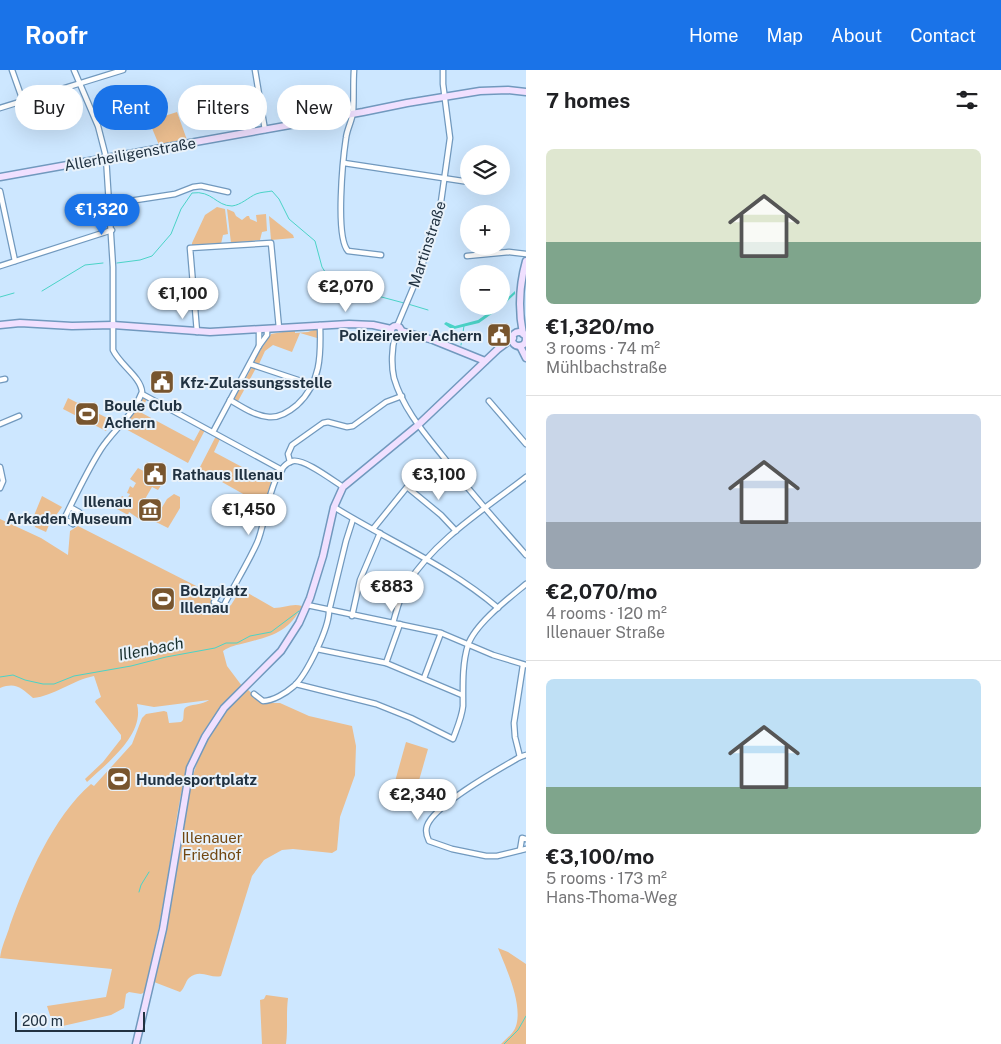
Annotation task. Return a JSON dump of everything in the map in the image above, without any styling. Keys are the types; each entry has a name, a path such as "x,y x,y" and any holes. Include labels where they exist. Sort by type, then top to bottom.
{"main road":[{"name":"Allerheiligenstraße","path":"267,130 407,103 492,90 526,92"},
{"name":"Allerheiligenstraße","path":"0,178 106,157 265,130"},
{"path":"526,262 520,289 522,341 526,358"},
{"path":"0,324 113,325 196,332 361,324 396,330 433,340 485,361"},
{"path":"136,1044 163,929 190,768 205,737 224,708 281,651 293,635 307,605 323,556 334,506 343,487 417,426 495,352 522,341"}],"street":[{"path":"12,70 17,85"},
{"path":"70,507 102,449 129,417 142,394 140,384 113,350 112,230 106,157 98,126 74,70"},
{"path":"74,85 123,70"},
{"path":"255,70 258,85"},
{"path":"354,70 353,114 346,138 340,212 344,247 348,251 381,255"},
{"name":"Martinstraße","path":"443,70 450,138 446,178 436,222 421,269 396,330 394,377 417,426 526,555"},
{"path":"0,108 15,103"},
{"path":"344,163 460,180"},
{"path":"110,204 175,194 201,186 228,192"},
{"path":"0,191 15,261"},
{"path":"0,266 112,230"},
{"path":"196,332 190,248 272,243 279,328"},
{"path":"467,256 509,252 526,254"},
{"path":"230,400 249,410 271,417 291,410 305,398 313,385 319,367 320,326"},
{"path":"213,432 259,346 267,335 267,329"},
{"path":"259,330 259,346"},
{"path":"250,364 313,385"},
{"path":"142,394 282,470"},
{"path":"290,462 288,454 292,445 323,423 328,422 347,427 354,426 386,402 402,396"},
{"path":"489,401 526,444"},
{"path":"0,424 19,416"},
{"path":"230,594 258,540 270,494 282,470 290,462 299,461 305,463 343,487"},
{"path":"0,466 2,481 0,488"},
{"path":"393,623 403,592 426,558 456,531 526,477"},
{"path":"373,529 407,487 441,515 456,531"},
{"path":"334,506 426,558 467,584 498,608"},
{"path":"254,694 263,701 270,701 296,684 317,648 329,618 329,611 346,541 354,518"},
{"path":"352,616 360,580 380,533"},
{"path":"296,684 376,704 411,718 453,739 463,706 462,695 468,644 480,626 526,584"},
{"path":"307,605 352,616 441,633 493,655 524,665 514,722 515,737 520,757"},
{"path":"386,662 400,624"},
{"path":"424,678 441,633"},
{"path":"317,648 386,662 462,695"},
{"path":"526,756 520,757 465,790 446,805 426,828 429,841 452,849 491,856 523,850 522,838 526,838"}],"green space":[{"path":"177,112 178,130 183,130 187,140 159,145 153,130 168,130 168,115"},
{"path":"217,207 225,209 228,234 223,235 221,244 192,246 205,215"},
{"path":"227,209 234,212 242,220 249,216 250,219 257,222 256,215 266,214 267,231 262,232 260,240 231,243"},
{"path":"269,216 293,235 294,238 271,240"},
{"path":"319,328 319,336 317,338 300,333 292,352 273,345 265,351 259,364 254,363 254,360 271,334 295,330 295,333 308,332"},
{"path":"252,367 256,368 237,403 234,399"},
{"path":"143,397 147,399 140,412 194,441 201,428 205,430 188,463 122,427"},
{"name":"Boule Club Achern","path":"68,398 111,420 106,431 63,409"},
{"path":"216,436 220,439 214,452 268,481 275,468 278,470 264,502 260,522 253,519 261,504 199,469"},
{"path":"138,468 149,474 147,478 162,484 158,490 152,487 141,506 147,510 144,515 147,517 145,521 129,512 128,515 117,509 122,496 127,499 130,494 127,493 130,486 133,488 136,483 130,479"},
{"path":"174,494 180,497 180,508 168,528 156,522 155,519 167,499"},
{"path":"42,496 62,507 46,532 35,527 33,518"},
{"path":"0,519 41,538 68,555 70,531 78,526 214,595 211,603 224,610 231,605 241,589 274,608 302,606 291,622 279,632 223,651 227,666 242,686 210,722 200,738 190,761 179,806 164,899 145,992 141,994 129,992 126,994 124,1008 111,1015 54,1028 47,1006 106,997 112,969 0,958 10,925 33,868 65,813 91,784 94,786 132,744 142,718 146,714 164,711 167,712 169,723 181,722 185,708 209,700 154,707 137,704 138,715 130,737 114,757 87,782 85,779 103,762 121,739 121,735 95,702 101,697 94,676 41,697 33,698 25,691 14,686 0,688"},
{"name":"Illenauer Friedhof","path":"247,689 263,703 280,703 309,716 352,726 356,746 355,775 340,817 337,850 332,853 293,849 282,850 264,860 252,876 221,976 193,975 180,992 154,982 171,903 187,799 201,753 212,731 227,710"},
{"path":"406,742 428,749 416,791 394,785"},
{"path":"498,948 526,964 526,1044 501,1044 515,1029 518,1017 513,986"},
{"path":"266,995 288,998 286,1044 262,1044 260,1000 264,999"}],"shaded area":[{"path":"485,315 490,315 479,323 454,329 444,324 446,322 455,326 478,320"}],"waterway":[{"path":"117,263 140,260 152,256 171,234 181,209 192,193 204,194 222,204 232,206 242,203 256,194 272,191 279,199 289,219 315,241 322,267 332,283 338,286 344,282 349,283 359,291 404,303"},
{"path":"42,291 85,265 103,263"},
{"path":"0,297 14,293"},
{"path":"408,304 428,310"},
{"name":"Illenbach","path":"461,345 464,326"},
{"name":"Illenbach","path":"0,677 13,675 43,684 54,684 74,676 215,648 226,643 237,643 250,636 271,632 299,611"},
{"path":"139,892 149,872"},
{"path":"504,1044 518,1030 526,1016"}],"place":[{"name":"Polizeirevier Achern","path":"499,335"},
{"name":"Kfz-Zulassungsstelle","path":"162,382"},
{"name":"Boule Club Achern","path":"87,414"},
{"name":"Rathaus Illenau","path":"155,474"},
{"name":"Illenau Arkaden Museum","path":"150,510"},
{"name":"Bolzplatz Illenau","path":"163,599"},
{"name":"Hundesportplatz","path":"119,779"}]}
